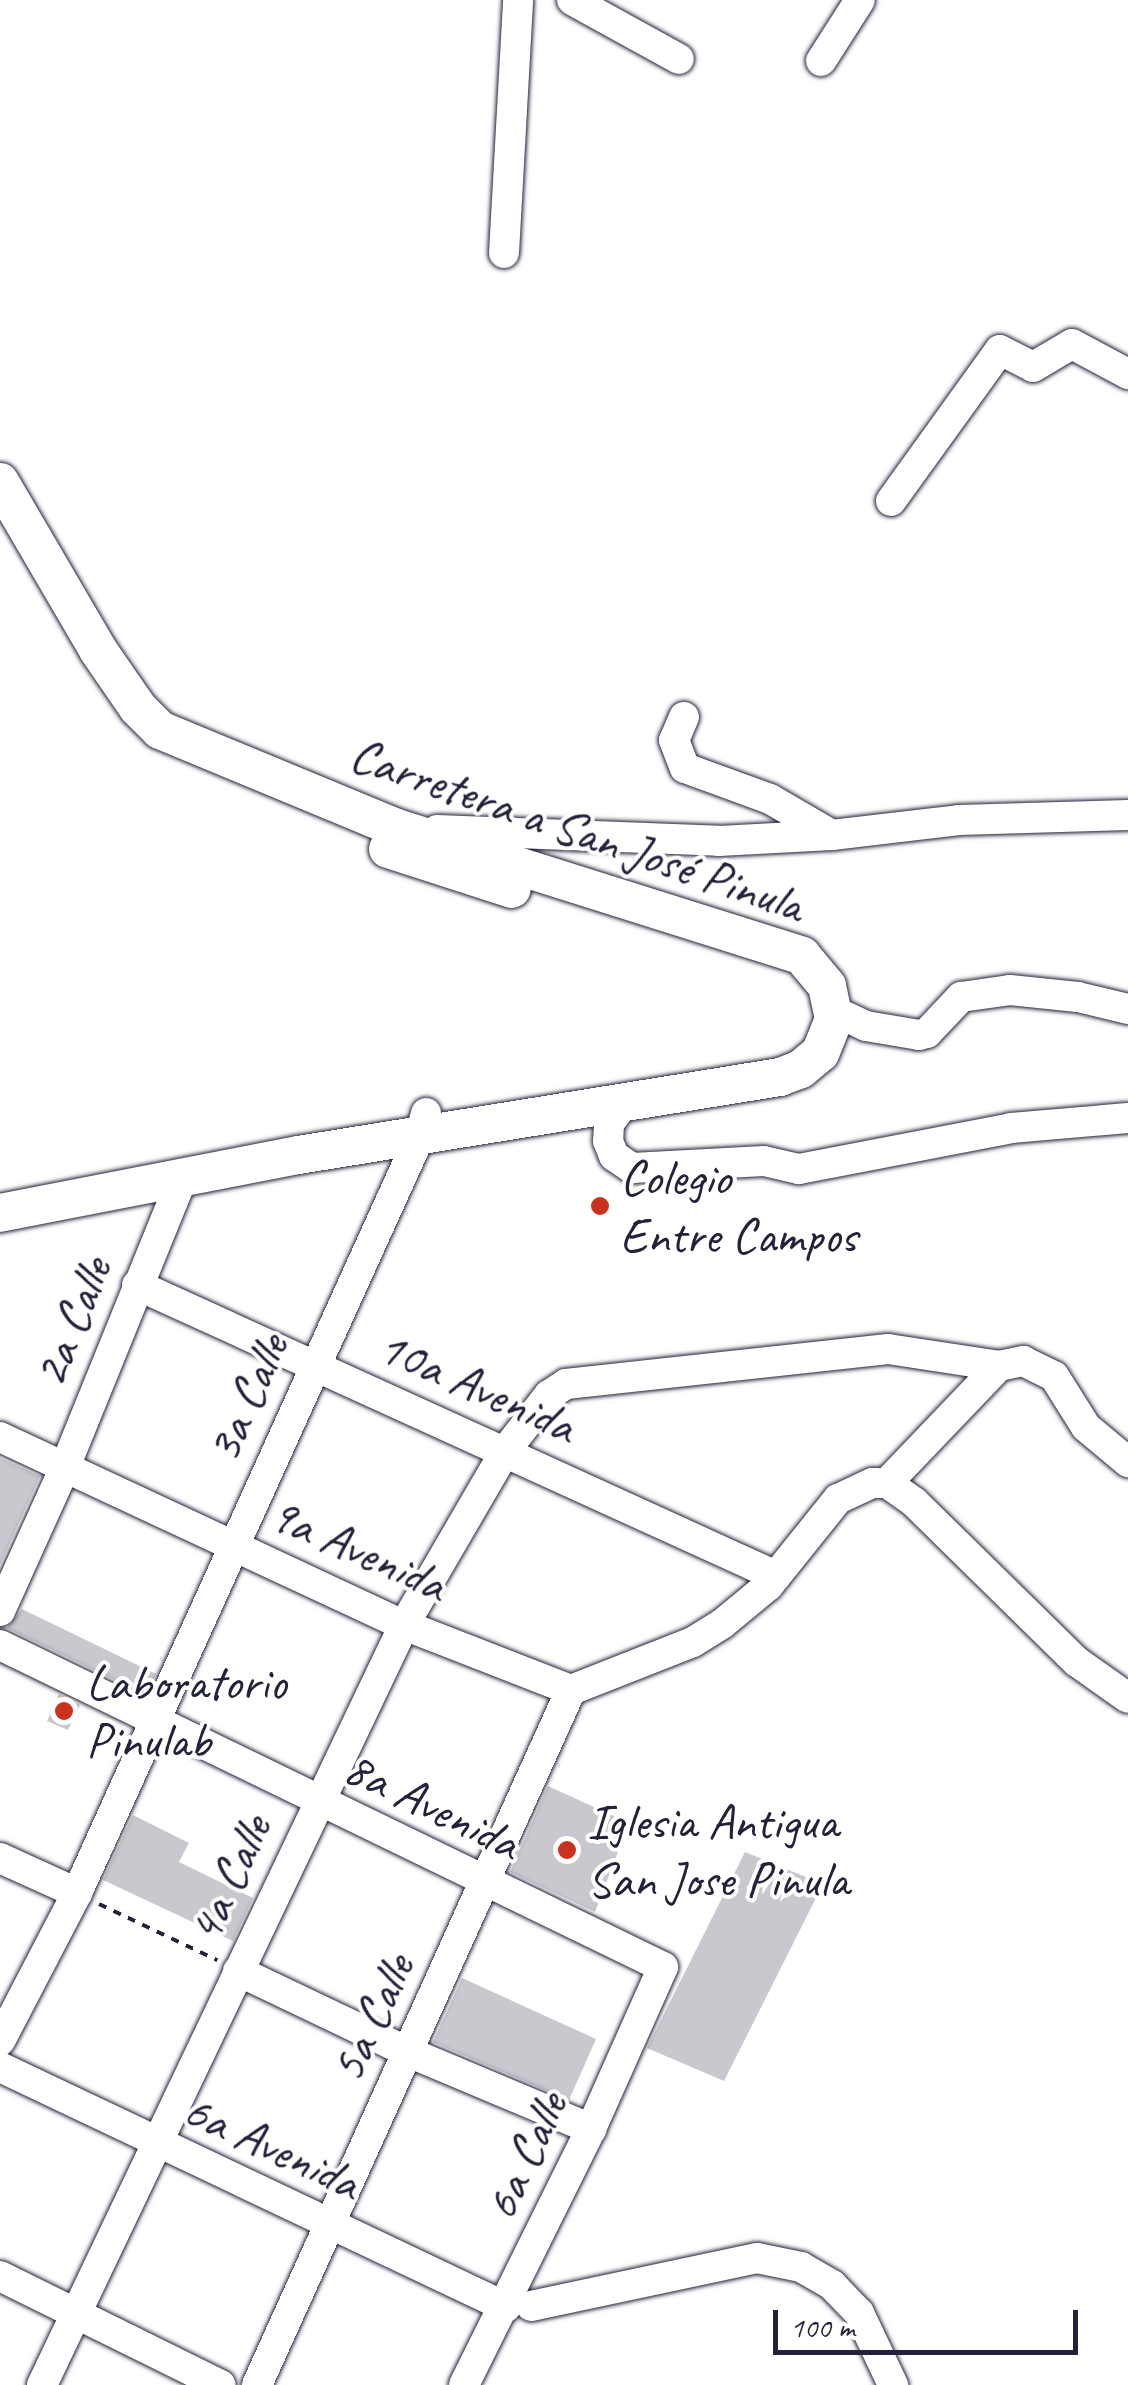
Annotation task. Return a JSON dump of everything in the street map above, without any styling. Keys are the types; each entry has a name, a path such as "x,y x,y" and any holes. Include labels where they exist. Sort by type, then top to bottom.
{"main road":[{"name":"Carretera a San José Pinula","path":"0,482 98,650 148,720 172,737 394,827 802,956 823,979 834,1011 825,1046 801,1069 624,1104 422,1126 0,1191"},
{"name":"Carretera a San José Pinula","path":"0,514 101,696 135,734 162,752 343,834 441,868 790,970 804,981 814,1004 805,1037 774,1055 0,1213"}],"street":[{"path":"504,253 518,0"},
{"path":"572,0 679,58"},
{"path":"821,61 860,0"},
{"path":"891,501 1000,350 1033,367 1072,344 1128,374"},
{"path":"684,717 674,740 685,768 770,799 832,835"},
{"path":"394,827 669,840 832,835 960,820 1128,815"},
{"path":"834,1011 866,1026 919,1034 926,1033 961,997 1010,990 1078,996 1128,1009"},
{"path":"624,1104 610,1124 608,1141 614,1156 632,1168 764,1161 799,1169 1011,1128 1128,1118"},
{"name":"3a Calle","path":"0,2040 77,1893 422,1126"},
{"name":"2a Calle","path":"0,1611 65,1467 183,1177"},
{"name":"10a Avenida","path":"137,1285 776,1576"},
{"name":"4a Calle","path":"42,2385 404,1625 506,1450 548,1395 566,1384 888,1349 999,1366"},
{"path":"887,1483 999,1366 1023,1361 1046,1368 1086,1427 1128,1462"},
{"name":"9a Avenida","path":"0,1436 404,1625 571,1690"},
{"path":"571,1690 693,1642 747,1606 838,1499 873,1483 887,1483 914,1502 1078,1662 1128,1698"},
{"name":"8a Avenida","path":"0,1645 485,1884 662,1966"},
{"name":"5a Calle","path":"256,2385 571,1690"},
{"path":"0,1858 77,1893"},
{"name":"6a Calle","path":"464,2385 518,2307 662,1966"},
{"path":"238,1971 408,2052 591,2129"},
{"name":"6a Avenida","path":"0,2067 329,2225 518,2307"},
{"path":"518,2307 758,2258 801,2267 832,2285 859,2313 893,2385"},
{"path":"0,2276 220,2385"}],"path":[{"path":"77,1893 238,1971"}],"building":[{"path":"0,1458 40,1476 0,1565"},
{"path":"22,1609 156,1674 146,1695 7,1628"},
{"name":"Laboratorio Pinulab","path":"59,1694 80,1705 68,1730 47,1721"},
{"name":"Iglesia Antigua San Jose Pinula","path":"548,1786 629,1823 595,1912 510,1872"},
{"path":"133,1815 189,1843 179,1862 253,1898 233,1941 103,1880"},
{"path":"745,1852 823,1884 724,2081 647,2048"},
{"path":"462,1978 596,2039 569,2100 433,2042"}],"place":[{"name":"Colegio Entre Campos","path":"600,1206"},
{"name":"Laboratorio Pinulab","path":"64,1711"},
{"name":"Iglesia Antigua San Jose Pinula","path":"567,1850"}]}
